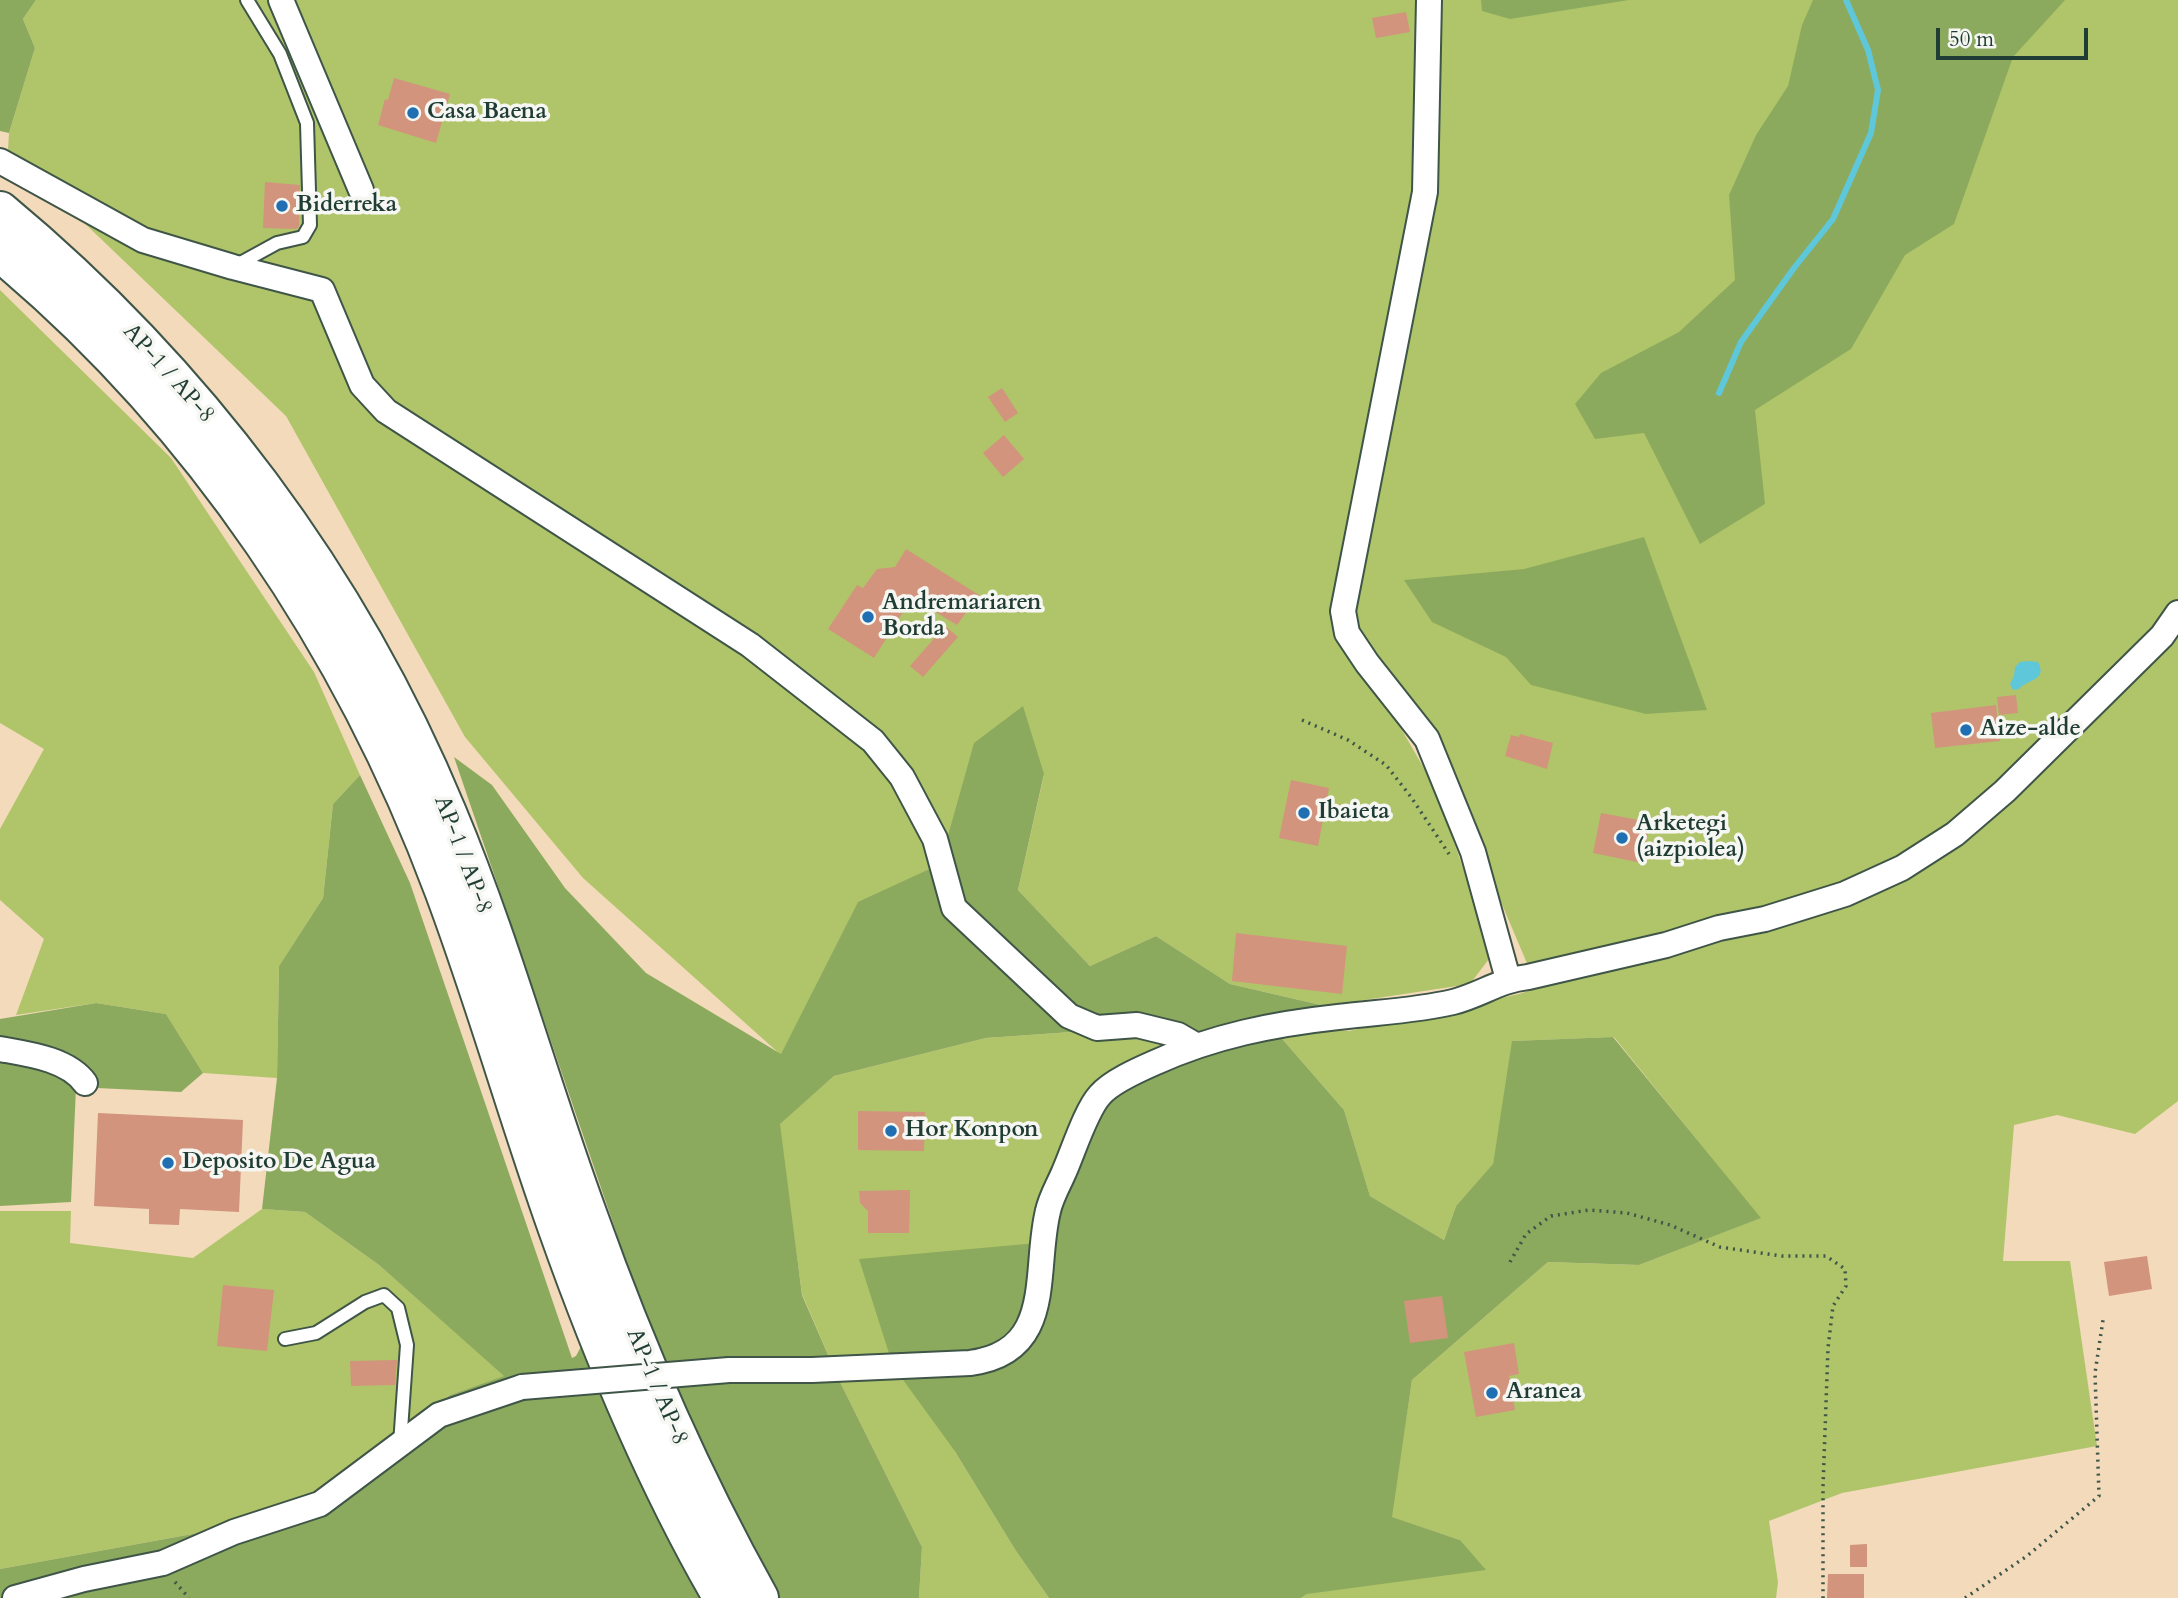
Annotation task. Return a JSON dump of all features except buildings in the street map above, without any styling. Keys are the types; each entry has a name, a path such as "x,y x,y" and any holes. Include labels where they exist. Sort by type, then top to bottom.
{"highway":[{"name":"AP-1 / AP-8","path":"0,211 86,286 184,390 230,445 314,561 387,684 460,846 587,1214 642,1358 706,1499 759,1598"},
{"name":"AP-1 / AP-8","path":"0,252 65,309 114,359 206,465 287,578 358,699 390,761 444,890 556,1225 612,1372 672,1503 723,1598"}],"street":[{"path":"281,0 361,190"},
{"path":"1429,0 1424,192 1343,611 1347,633 1367,663 1427,739 1480,874 1508,979"},
{"path":"0,160 143,240 322,290 362,385 386,411 750,645 873,741 902,777 935,839 954,908 1069,1016 1097,1028 1137,1025 1178,1035 1197,1046"},
{"path":"15,1598 84,1579 163,1563 234,1532 320,1504 439,1415 522,1387 729,1370 812,1370 970,1363 986,1361 1002,1354 1018,1342 1031,1325 1038,1293 1048,1210 1100,1094 1132,1073 1217,1039 1271,1026 1393,1013 1456,1001 1508,979 1666,945 1719,928 1765,919 1845,894 1902,867 1955,834 2005,791 2162,636 2178,613"},
{"path":"0,1049 32,1054 77,1072 85,1083"}],"lane":[{"path":"233,267 276,243 303,237 310,225 307,123 279,54 247,0"},
{"path":"285,1339 316,1333 365,1302 384,1295 398,1308 407,1345 400,1444"}],"path":[{"path":"1302,720 1348,740 1386,765 1442,847 1459,865 1480,874"},
{"path":"1510,1262 1526,1234 1551,1216 1589,1210 1627,1213 1670,1225 1720,1247 1782,1256 1826,1256 1845,1269 1846,1286 1833,1306 1828,1348 1823,1487 1824,1598"},
{"path":"1965,1598 2027,1556 2099,1496 2095,1373 2103,1320"}],"green space":[{"path":"0,0 36,0 23,19 35,48 9,133 0,131"},
{"path":"36,0 2178,0 2178,1101 2135,1134 2057,1115 2014,1125 2003,1261 2070,1261 2097,1446 1842,1493 1769,1521 1778,1582 1776,1598 1301,1598 1460,1540 1391,1517 1412,1380 1548,1262 1639,1265 1760,1218 1614,1037 1513,1041 1493,1165 1456,1206 1444,1240 1370,1196 1344,1110 1271,1026 1349,1031 1519,994 1710,931 1529,968 1454,791 1349,638 1437,791 1492,955 1470,984 1325,1006 1230,984 1156,936 1090,966 1018,890 1044,775 940,864 858,903 781,1055 583,878 465,737 286,416 8,150 9,133 35,48 23,19"},
{"path":"1481,0 1629,0 1510,19 1482,11"},
{"path":"1813,0 2065,0 2013,57 1954,224 1905,255 1851,349 1755,410 1765,504 1700,544 1644,433 1595,439 1575,404 1601,373 1679,332 1735,280 1729,195 1756,135 1788,86 1802,25"},
{"path":"0,290 171,458 314,672 360,775 333,804 323,898 279,966 277,1078 203,1073 166,1014 96,1003 16,1015 44,939 0,900 0,829 44,749 0,723"},
{"path":"1644,537 1707,710 1646,714 1531,685 1506,657 1432,622 1404,580 1524,569"},
{"path":"1023,706 1044,774 1018,890 1090,966 1156,936 1230,984 1325,1006 1271,1026 1344,1110 1370,1196 1444,1240 1456,1206 1493,1164 1512,1041 1613,1037 1761,1218 1639,1265 1548,1262 1412,1380 1392,1517 1460,1540 1486,1570 1307,1594 1301,1598 1049,1598 1016,1551 954,1450 893,1366 859,1259 1037,1243 1052,1245 1090,1113 1190,1046 1142,1027 986,1038 834,1076 780,1124 802,1295 839,1380 922,1547 919,1598 0,1598 0,1569 209,1531 325,1487 450,1395 504,1376 379,1265 305,1212 262,1209 277,1078 279,966 323,898 333,804 360,775 410,883 572,1358 576,1356 626,1261 454,757 492,785 565,888 646,973 781,1054 858,902 940,864 974,743"},
{"path":"96,1003 166,1014 203,1073 181,1092 76,1087 71,1202 0,1206 0,1019"},
{"path":"1142,1027 1191,1045 1052,1245 954,1450 1016,1551 1049,1598 919,1598 922,1547 839,1380 802,1294 779,1124 834,1076 986,1038"},
{"path":"262,1209 305,1212 379,1265 505,1376 450,1395 325,1487 209,1531 0,1569 0,1211 71,1211 70,1243 193,1258"}],"water":[{"path":"2020,662 2038,662 2040,673 2035,679 2013,690 2010,684 2015,667"}],"waterway":[{"path":"1719,393 1741,342 1833,219 1871,133 1878,90 1868,50 1846,0"}],"place":[{"name":"Casa Baena","path":"413,113"},
{"name":"Biderreka","path":"282,206"},
{"name":"Andremariaren Borda","path":"868,617"},
{"name":"Aize-alde","path":"1966,730"},
{"name":"Ibaieta","path":"1304,813"},
{"name":"Arketegi (aizpiolea)","path":"1622,838"},
{"name":"Hor Konpon","path":"891,1131"},
{"name":"Deposito De Agua","path":"168,1163"},
{"name":"Aranea","path":"1492,1393"}]}
